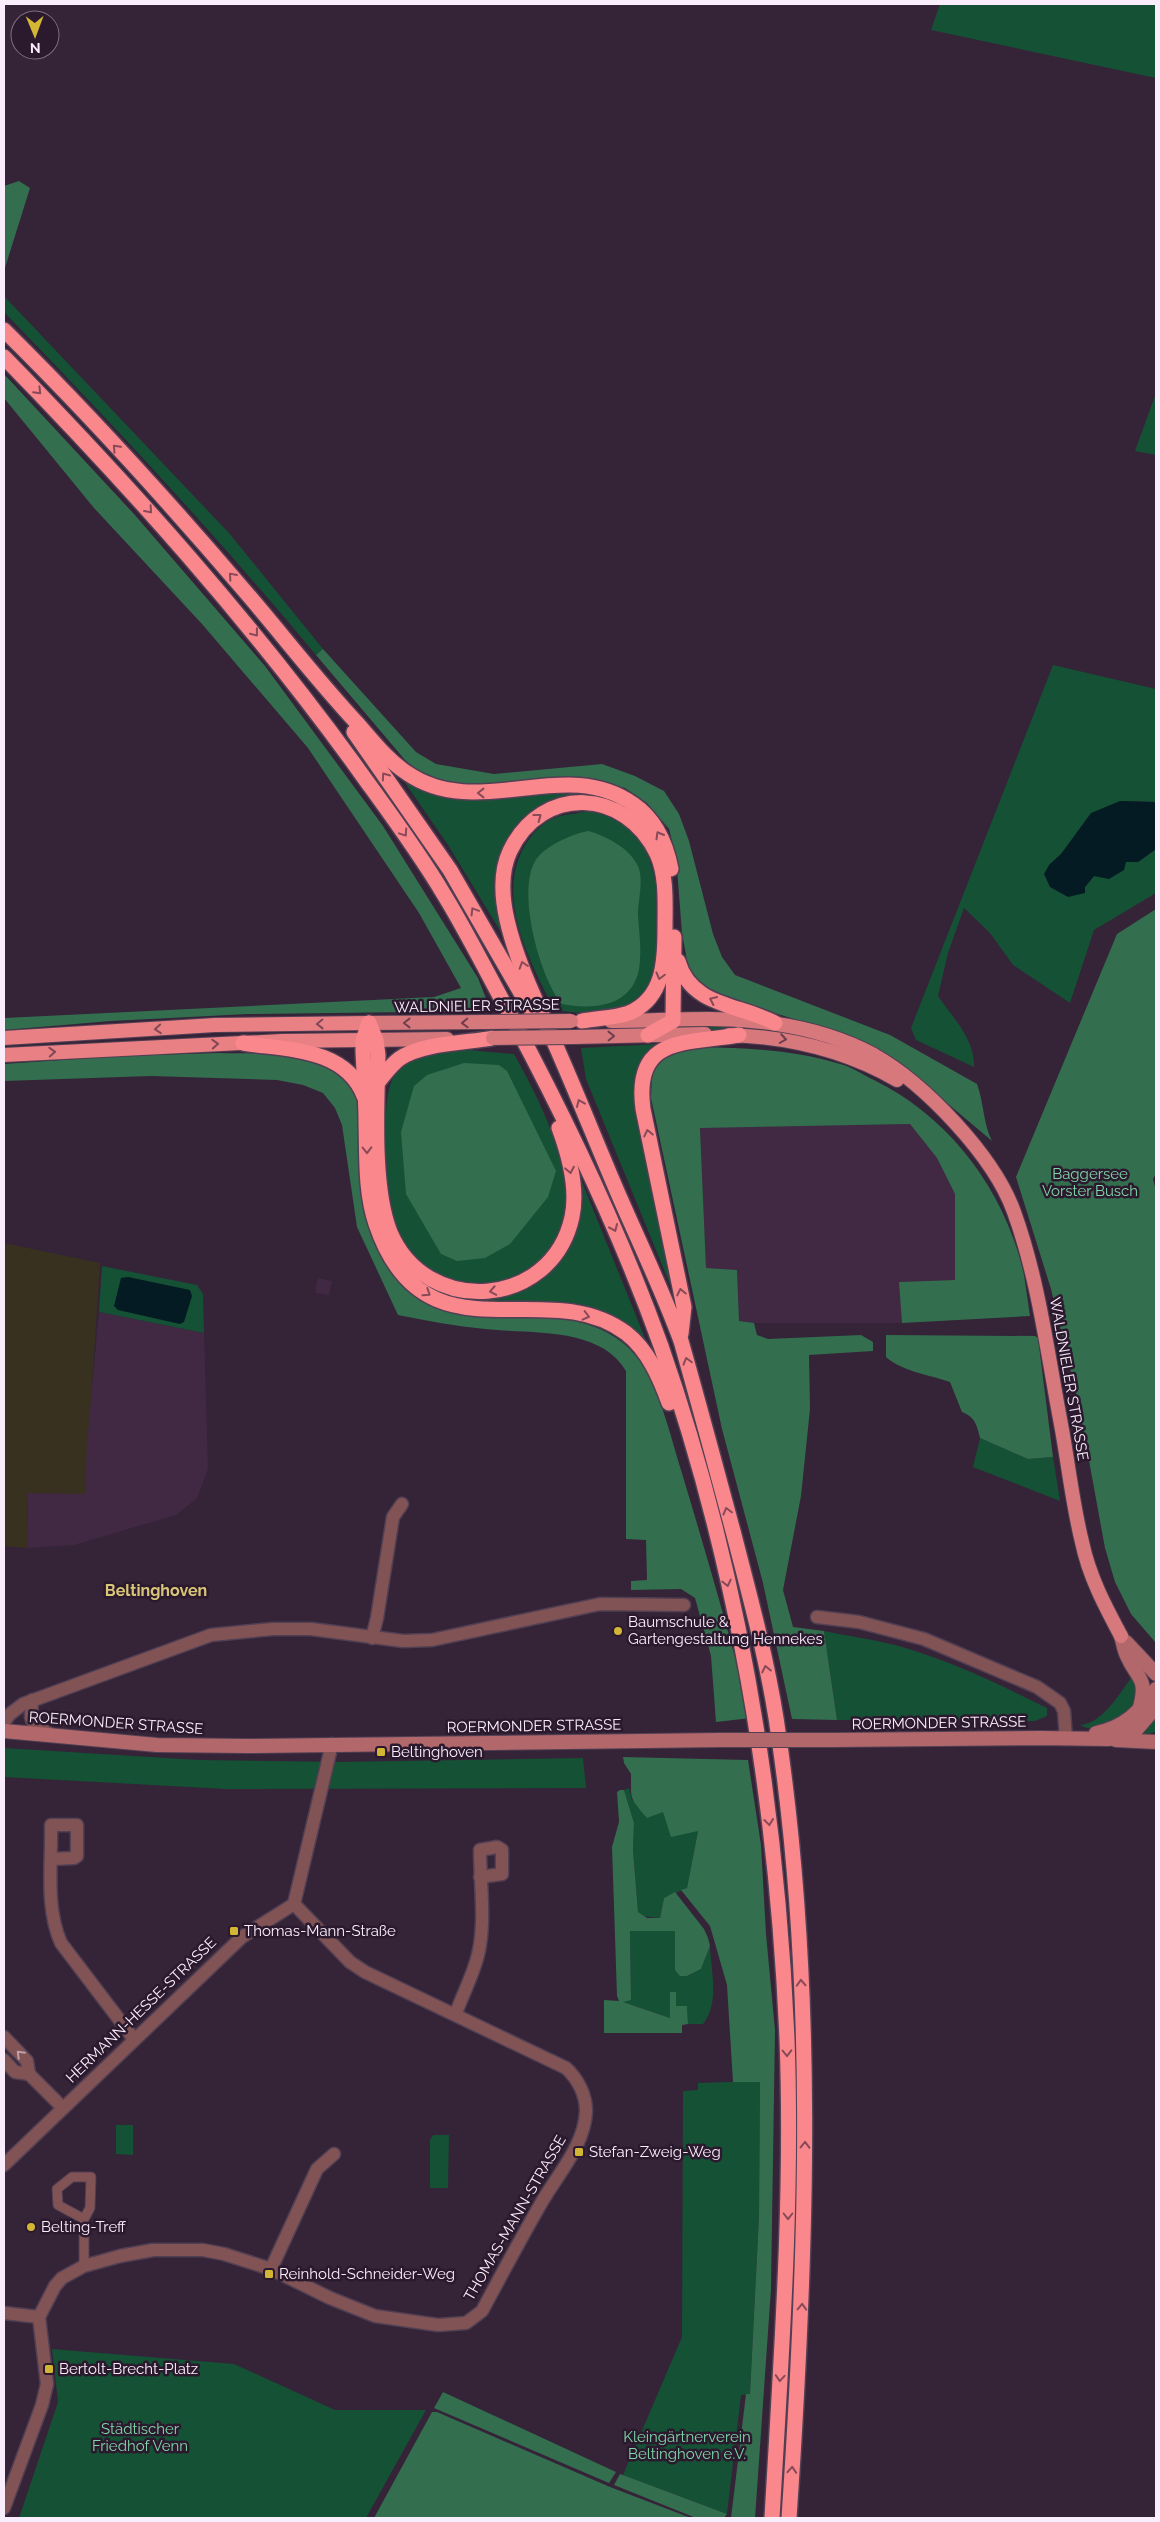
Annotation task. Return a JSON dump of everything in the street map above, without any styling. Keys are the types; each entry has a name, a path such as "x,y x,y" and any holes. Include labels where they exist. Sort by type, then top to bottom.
{"highway":[{"path":"4,330 162,496 243,589 319,681 394,764 424,783 441,790 460,793 487,793 580,785 604,789 624,797 643,811 663,840 669,860 673,890 673,1021 648,1036"},
{"path":"4,356 83,437 226,597 314,709 396,821 442,891 533,1057 595,1183 660,1344 698,1468 739,1633 754,1711 772,1849 787,2044 788,2238 772,2518"},
{"path":"319,681 450,870 569,1075"},
{"path":"577,1021 621,1015 630,1012 647,1000 660,981 665,949 663,878 657,855 649,840 638,824 621,812 602,804 582,802 546,812 529,824 509,852 503,885 508,922 527,978 621,1200 665,1298 681,1341 752,1605 776,1717 796,1896 806,2114 802,2316 789,2518"},
{"path":"674,950 682,972 695,990 709,1000 761,1016 775,1023"},
{"path":"369,1023 370,1040 366,1102 367,1167 371,1202 384,1245 406,1276 412,1283 435,1298 462,1308 483,1311 574,1313 596,1318 626,1334 642,1349 654,1368 678,1428 698,1468"},
{"name":"WALDNIELER STRASSE","path":"4,1038 215,1025 369,1023"},
{"path":"681,1341 684,1307 643,1109 641,1085 650,1063 667,1047 681,1042 739,1035"},
{"path":"378,1082 398,1060 413,1052 432,1047 493,1038"},
{"path":"370,1040 378,1082 381,1194 385,1217 397,1247 418,1270 440,1284 469,1292 497,1291 524,1281 550,1261 564,1239 572,1217 572,1175 564,1140 533,1057"},
{"name":"WALDNIELER STRASSE","path":"4,1055 243,1043 370,1040"},
{"path":"243,1043 305,1051 324,1058 351,1075 366,1102"}],"main road":[{"name":"WALDNIELER STRASSE","path":"369,1023 523,1021 741,1021 775,1023 817,1033 857,1047 913,1081 979,1152 995,1174 1013,1209 1032,1266 1082,1543 1098,1590 1121,1636 1156,1674"},
{"name":"WALDNIELER STRASSE","path":"370,1040 739,1035 783,1039 853,1057 930,1099"},
{"path":"1121,1636 1127,1656 1142,1682 1142,1698 1138,1712"},
{"name":"ROERMONDER STRASSE","path":"1066,1739 1116,1728 1138,1712 1156,1689"},
{"name":"ROERMONDER STRASSE","path":"4,1731 157,1745 720,1740 1108,1740 1137,1729 1156,1707"},
{"path":"1108,1740 1156,1742"}],"street":[{"path":"372,1638 377,1618 393,1517 402,1504"},
{"path":"4,1710 211,1635 273,1629 311,1629 403,1641 432,1640 600,1604 684,1605"},
{"path":"817,1616 859,1622 924,1639 1037,1687 1060,1703 1064,1711 1066,1739"},
{"path":"4,1722 10,1714 28,1702"},
{"path":"28,1702 34,1725 50,1734"},
{"path":"294,1904 332,1744"},
{"path":"52,1859 51,1912 61,1943 134,2039"},
{"path":"456,2013 478,1954 482,1927 480,1877"},
{"name":"THOMAS-MANN-STRASSE","path":"39,2317 54,2286 62,2278 84,2266 120,2256 153,2250 186,2250 224,2254 271,2269 363,2311 402,2321 438,2325 460,2324 471,2320 482,2311 543,2200 575,2149 586,2111 583,2094 576,2079 566,2068 499,2037 456,2013 391,1986 360,1968 345,1956 294,1904"},
{"name":"HERMANN-HESSE-STRASSE","path":"4,2165 242,1936 294,1904"},
{"path":"4,2037 27,2061 29,2074 62,2108"},
{"path":"4,2060 16,2072 29,2074"},
{"path":"271,2269 317,2168 334,2154"},
{"path":"84,2219 58,2206 58,2189 72,2177 91,2177 90,2208 84,2219 84,2266"},
{"path":"4,2314 39,2317 47,2384 42,2405 4,2508"}],"shaded area":[{"path":"910,1124 937,1158 955,1194 955,1280 900,1282 902,1323 754,1323 739,1321 737,1271 706,1269 700,1127"},
{"path":"4,1243 100,1263 85,1495 28,1493 27,1548 4,1546"},
{"path":"318,1278 332,1281 329,1295 315,1293"},
{"path":"99,1312 204,1333 208,1469 197,1498 176,1515 74,1545 27,1548 28,1493 85,1494 87,1444"}],"green space":[{"path":"940,4 1156,4 1156,78 931,30"},
{"path":"19,181 30,188 4,271 4,186"},
{"path":"4,296 229,533 323,649 316,655 163,480 4,312"},
{"path":"4,374 134,514 265,666 383,826 478,978 491,1011 248,1014 111,1021 4,1030 4,1018 434,997 461,988 419,913 308,748 202,624 94,508 4,398"},
{"path":"1156,393 1156,455 1135,451"},
{"path":"323,649 416,752 436,764 494,774 602,764 635,776 664,791 679,814 689,841 713,934 722,957 735,975 890,1035 977,1084 992,1141 909,1071 860,1040 715,994 699,984 688,966 682,933 676,856 669,829 647,803 625,788 581,777 513,783 455,785 437,779 416,769 405,760 316,655"},
{"path":"1053,665 1156,689 1156,802 1120,801 1049,865 1085,887 1094,876 1126,861 1138,862 1156,849 1156,893 1094,930 1070,1003 1013,965 990,933 964,908 948,953 938,996 967,1038 971,1047 974,1067 916,1040 911,1028"},
{"path":"399,774 407,778 606,794 644,825 561,800 509,842 510,947 448,845"},
{"path":"591,811 610,817 625,826 637,837 646,850 655,882 657,900 658,959 649,987 639,998 627,1005 598,1013 568,1012 554,1009 525,947 518,925 514,902 514,880 519,858 535,831 557,817"},
{"path":"589,831 603,836 624,849 638,866 641,877 638,915 639,969 635,982 620,998 598,1006 574,1006 562,1004 554,992 538,954 529,909 529,888 531,870 542,853 562,840"},
{"name":"Baggersee Vorster Busch","path":"1156,909 1156,1173 1153,1179 1156,1191 1156,1643 1131,1614 1115,1582 1105,1548 1079,1406 1051,1289 1016,1177 1117,934"},
{"path":"686,1024 777,1028 851,1049 745,1032 689,1031 686,1029"},
{"path":"660,1044 639,1074 678,1304 586,1079 581,1048"},
{"path":"702,1047 771,1051 823,1059 849,1067 902,1096 927,1114 971,1160 989,1187 1004,1215 1016,1244 1024,1275 1030,1316 902,1323 899,1282 955,1280 955,1194 937,1158 910,1124 700,1128 706,1268 737,1270 739,1321 754,1323 757,1335 768,1339 861,1335 873,1342 873,1351 809,1355 810,1409 801,1496 783,1590 793,1627 824,1631 837,1720 792,1719 763,1583 722,1429 651,1098 652,1073 667,1054"},
{"path":"457,1049 514,1054 543,1110 559,1153 564,1175 566,1195 564,1214 559,1233 549,1252 541,1262 526,1272 509,1280 490,1284 470,1284 451,1281 434,1274 418,1264 406,1249 398,1234 389,1204 385,1156 387,1104 389,1089 394,1076 401,1067 410,1061 438,1052"},
{"path":"219,1053 275,1054 308,1058 329,1066 347,1079 354,1091 359,1107 369,1224 386,1262 413,1293 433,1306 454,1313 475,1316 568,1320 587,1324 614,1336 636,1356 651,1380 668,1426 718,1594 751,1718 716,1722 711,1656 695,1598 681,1589 631,1590 631,1581 647,1580 646,1540 626,1539 626,1371 614,1356 599,1346 582,1339 563,1335 485,1329 398,1315 357,1227 342,1125 335,1108 323,1093 303,1085 277,1080 151,1076 4,1081 4,1064 120,1056"},
{"path":"464,1063 499,1065 507,1071 556,1171 548,1197 510,1244 485,1258 457,1261 441,1254 406,1194 401,1132 414,1086 427,1075"},
{"path":"576,1167 651,1353 623,1327 474,1304 429,1289 412,1275 502,1295 564,1253 576,1228 581,1209"},
{"path":"102,1266 197,1285 203,1294 204,1333 99,1312"},
{"path":"886,1335 1035,1336 1038,1338 1053,1457 1028,1459 980,1438 975,1422 970,1416 962,1412 950,1382 892,1362 886,1357"},
{"path":"980,1438 1028,1459 1053,1457 1060,1501 973,1467"},
{"path":"824,1631 886,1643 934,1657 992,1681 1047,1708 1047,1716 1035,1721 837,1720"},
{"path":"1134,1674 1138,1686 1136,1698 1131,1708 1123,1717 1113,1724 1102,1728 1090,1728 1080,1725 1097,1719 1104,1713"},
{"path":"1156,1716 1156,1732 1147,1734 1148,1738 1142,1736"},
{"path":"4,1748 199,1760 337,1762 583,1758 586,1788 226,1789 4,1777"},
{"path":"623,1757 748,1760 761,1845 766,1934 775,2030 771,2289 755,2518 731,2518 746,2394 750,2394 759,2216 760,2082 733,2082 727,1985 710,1926 681,1890 687,1888 698,1831 671,1837 663,1812 647,1818 632,1798 631,1774 624,1763"},
{"path":"629,1788 632,1800 663,1811 698,1831 687,1888 664,1898 660,1918 641,1916 638,1912 633,1850 634,1823 624,1790"},
{"path":"624,1790 634,1823 633,1850 638,1912 647,1918 660,1918 664,1898 675,1892 704,1929 710,1946 701,1969 687,1976 680,1976 675,1970 675,1931 630,1931 631,2000 623,2002 670,2018 670,1992 676,1992 676,2006 687,2006 688,2024 682,2025 682,2033 604,2033 604,2000 619,2001 617,1996 612,1847 619,1822 617,1792"},
{"path":"630,1931 675,1931 675,1970 687,1976 701,1969 710,1946 713,1997 708,2016 703,2024 688,2024 687,2006 676,2006 676,1992 670,1992 670,2018 620,2001 631,1999"},
{"name":"Kleingärtnerverein Beltinghoven e.V.","path":"760,2081 759,2216 750,2394 741,2395 727,2514 623,2475 682,2337 683,2091 698,2090 698,2083"},
{"path":"116,2125 133,2125 133,2155 116,2154"},
{"path":"433,2135 449,2135 448,2188 430,2188 430,2140"},
{"name":"Städtischer Friedhof Venn","path":"52,2349 234,2364 335,2410 426,2410 366,2518 19,2518 58,2402"},
{"path":"443,2392 616,2472 609,2483 434,2408"},
{"path":"432,2412 437,2412 610,2487 691,2518 374,2518"},
{"path":"620,2474 727,2514 724,2518 696,2518 614,2485"}],"water":[{"path":"1120,801 1156,802 1156,849 1138,862 1126,862 1124,870 1109,879 1094,876 1085,887 1085,893 1068,897 1050,887 1044,874 1049,865 1061,854 1091,813"},
{"path":"128,1277 190,1290 192,1296 184,1322 180,1324 118,1310 114,1306 121,1278"}],"place":[{"name":"Baumschule & Gartengestaltung Hennekes","path":"618,1631"},
{"name":"Beltinghoven","path":"381,1752"},
{"name":"Thomas-Mann-Straße","path":"234,1931"},
{"name":"Stefan-Zweig-Weg","path":"579,2152"},
{"name":"Belting-Treff","path":"31,2227"},
{"name":"Reinhold-Schneider-Weg","path":"269,2274"},
{"name":"Bertolt-Brecht-Platz","path":"49,2369"}],"district":[{"name":"Beltinghoven","path":"156,1590"}]}
